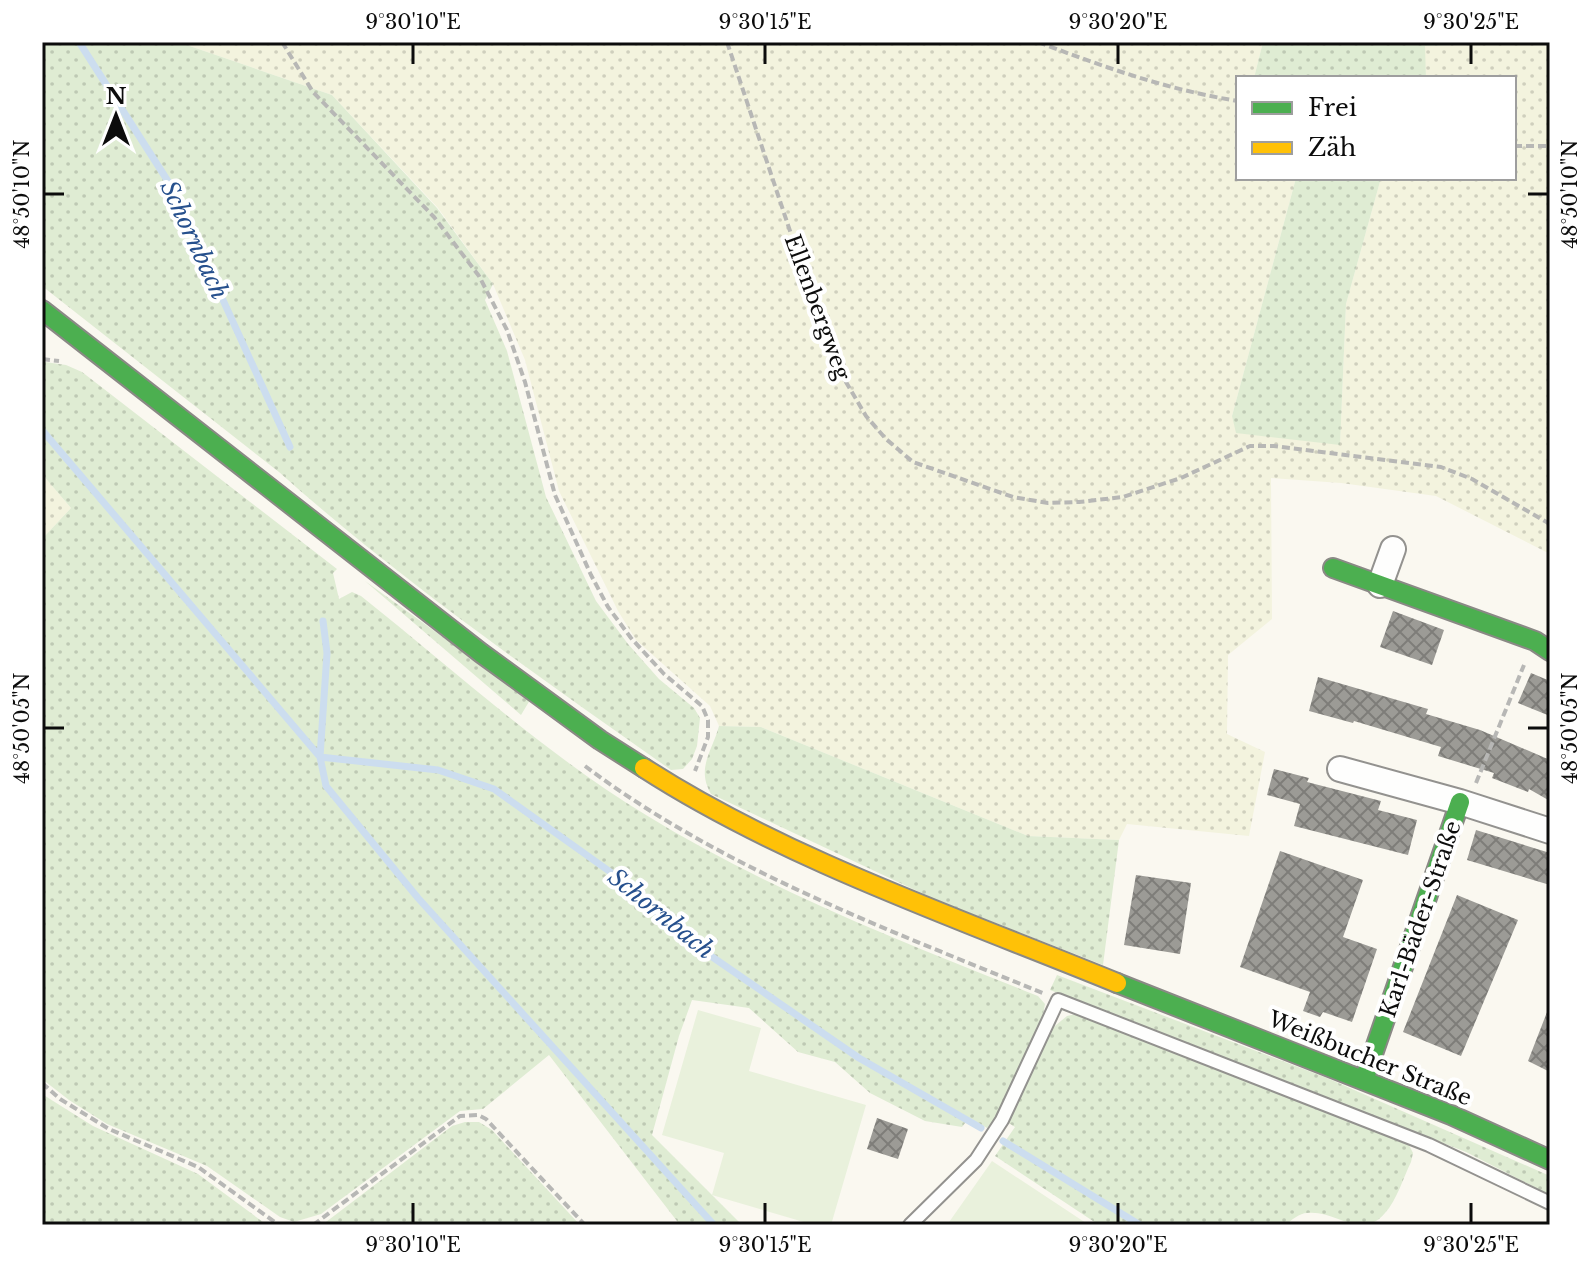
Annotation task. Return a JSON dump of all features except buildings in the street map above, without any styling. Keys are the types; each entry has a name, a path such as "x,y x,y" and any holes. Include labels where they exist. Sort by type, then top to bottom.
{"street":[{"name":"Weißbucher Straße","path":"42,310 481,653 600,740 682,793 785,845 877,885 1451,1115 1550,1160"},
{"path":"1380,585 1393,549"},
{"path":"1333,568 1535,641 1550,651"},
{"name":"Karl-Bäder-Straße","path":"1340,769 1550,831"},
{"name":"Karl-Bäder-Straße","path":"1364,1080 1460,802"}],"lane":[{"path":"910,1225 983,1150 1002,1120 1058,1000 1429,1145 1550,1203"}],"path":[{"path":"282,42 313,92 434,217 479,276 507,330 525,382 555,495 591,575 608,607 631,638 664,674 702,706 708,720 708,737 695,771 682,793"},
{"name":"Ellenbergweg","path":"727,42 833,360 866,416 886,439 913,462 1013,497 1048,503 1079,502 1123,497 1181,478 1250,446 1274,446 1441,467 1472,479 1550,524"},
{"path":"1038,42 1140,80 1196,95 1236,101"},
{"path":"1516,146 1550,146"},
{"path":"1487,753 1511,693"},
{"path":"42,1083 60,1099 109,1129 198,1167 279,1225"},
{"path":"313,1225 460,1116 478,1115 495,1128 585,1225"}],"green space":[{"path":"42,42 178,42 332,95 437,208 493,284 485,300 507,351 546,497 596,601 659,679 694,708 700,718 697,746 692,759 683,769 671,770 471,627 42,286"},
{"path":"178,42 1263,42 1254,76 1236,76 1236,180 1295,180 1232,416 1340,444 1346,304 1380,180 1516,180 1516,76 1426,76 1424,46 1550,42 1550,554 1436,496 1341,483 1271,478 1272,619 1228,655 1227,734 1265,752 1249,836 1127,824 1119,840 1028,836 761,727 719,726 710,706 636,640 618,611 559,491 525,360 493,284 438,208 332,95"},
{"path":"1263,42 1501,42 1425,46 1426,76 1254,76"},
{"path":"1295,180 1380,180 1346,304 1340,445 1236,433 1232,416"},
{"path":"42,364 66,365 82,372 337,569 333,573 339,599 352,592 361,596 500,710 608,791 692,842 789,891 1038,996 1045,1004 1043,1015 994,1120 987,1128 969,1118 962,1127 925,1121 870,1093 835,1062 798,1052 749,1008 692,1000 652,1135 742,1225 680,1225 549,1055 483,1109 460,1111 321,1214 294,1222 280,1217 207,1166 107,1124 42,1079 42,539 71,508 42,474"},
{"path":"42,474 71,508 42,539"},
{"path":"365,581 530,700 521,715"},
{"path":"719,726 761,727 1028,836 1119,840 1103,965 932,898 711,794 705,768"},
{"path":"1057,975 1327,1078 1550,1176 1550,1195 1466,1152 1050,990"},
{"path":"698,1010 761,1028 749,1071 866,1105 831,1225 814,1225 712,1195 724,1153 662,1135"},
{"path":"1076,1014 1407,1141 1413,1153 1411,1162 1393,1202 1376,1221 1367,1224 1307,1213 1286,1225 1099,1225 995,1156 1015,1127 1007,1122 1050,1030 1067,1016"},
{"path":"42,1094 93,1126 198,1174 267,1225 42,1225"},
{"path":"479,1122 492,1130 580,1225 322,1225 452,1126"},
{"path":"992,1161 1089,1225 947,1225"}],"waterway":[{"name":"Schornbach","path":"79,42 171,186 290,447"},
{"name":"Schornbach","path":"42,430 320,757 438,770 494,789 630,886 673,930 859,1058 981,1128"},
{"name":"Schornbach","path":"323,621 327,653 320,757 326,786 418,898 714,1225"},
{"name":"Schornbach","path":"1003,1141 1140,1225"}],"traffic: fast":[{"path":"42,310 481,653 600,740 644,768"},
{"path":"1333,568 1535,641 1550,651"},
{"path":"1364,1080 1460,802"},
{"path":"1117,983 1451,1115 1550,1160"}],"traffic: slow":[{"path":"644,768 698,801 814,859 1117,983"}]}
